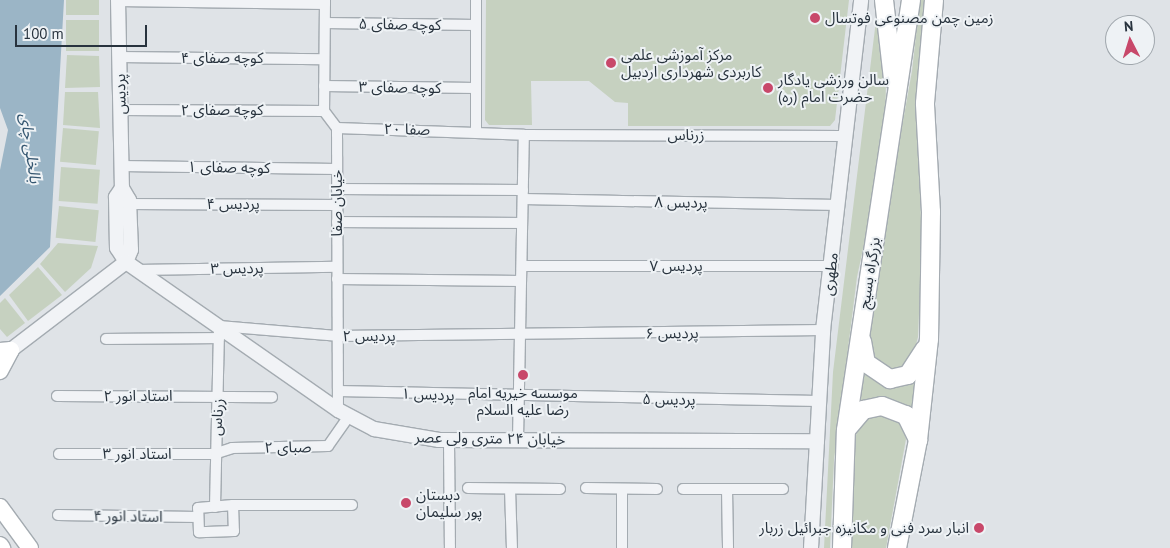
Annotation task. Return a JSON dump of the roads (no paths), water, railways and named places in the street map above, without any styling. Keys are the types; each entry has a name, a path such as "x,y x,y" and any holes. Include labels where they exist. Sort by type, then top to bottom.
{"highway":[{"name":"بزرگراه بسیج","path":"842,548 846,430 860,323 896,106 911,0"},
{"path":"896,548 918,440 929,339 931,212 925,103 934,0"},
{"path":"885,5 896,106"},
{"path":"860,323 866,363 890,379 912,371 929,339"},
{"path":"846,430 863,410 882,406 906,415 918,440"}],"main road":[{"path":"0,371 4,353"},
{"path":"0,507 30,548"}],"street":[{"path":"476,0 476,130"},
{"name":"مطهری","path":"811,548 823,330 847,136 861,0"},
{"path":"118,1 325,2 324,111 337,128"},
{"name":"پردیس","path":"118,1 122,188 129,204 132,266"},
{"path":"859,21 869,4 877,2 885,5"},
{"name":"کوچه صفای ۵","path":"325,23 476,25"},
{"name":"کوچه صفای ۴","path":"119,57 324,58"},
{"name":"کوچه صفای ۳","path":"324,86 476,88"},
{"name":"کوچه صفای ۲","path":"120,110 324,111"},
{"name":"صفا ۲۰","path":"337,128 476,130"},
{"name":"خیابان صفا","path":"337,128 338,391 343,414"},
{"name":"زرناس","path":"476,130 524,135 847,136"},
{"path":"518,440 524,135"},
{"name":"کوچه صفای ۱","path":"121,166 337,169"},
{"name":"پردیس","path":"122,188 116,197 117,248 132,266"},
{"name":"پردیس ۸","path":"337,189 838,204"},
{"name":"پردیس ۴","path":"129,204 337,204"},
{"path":"337,222 522,223"},
{"path":"4,353 132,266"},
{"name":"پردیس ۳","path":"132,266 337,267"},
{"name":"خیابان ۲۴ متری ولی عصر","path":"132,266 219,332 343,414 400,436 449,440 817,441"},
{"name":"پردیس ۷","path":"522,266 831,266"},
{"path":"337,279 521,281"},
{"name":"پردیس ۶","path":"520,336 823,330"},
{"name":"زرناس","path":"215,507 214,454 219,396 219,332"},
{"name":"پردیس ۲","path":"106,339 219,332 338,336 520,336"},
{"name":"پردیس ۱","path":"338,391 519,396"},
{"name":"استاد انور ۲","path":"57,396 272,397"},
{"name":"پردیس ۵","path":"519,396 818,401"},
{"name":"صبای ۲","path":"214,454 232,448 328,446 343,414"},
{"path":"449,440 450,548"},
{"name":"استاد انور ۳","path":"59,454 214,454"},
{"path":"468,488 510,490 560,489"},
{"path":"586,488 657,489"},
{"path":"622,489 622,548"},
{"path":"683,489 783,489"},
{"path":"727,489 728,548"},
{"path":"510,490 512,548"},
{"path":"233,505 234,531 199,532 198,508 233,505 352,505"},
{"name":"استاد انور ۴","path":"58,515 198,517"}],"water":[{"name":"بالخلی چای","path":"0,0 64,0 50,247 0,296 0,170 8,130 0,108"}],"place":[{"name":"زمین چمن مصنوعی فوتسال","path":"815,18"},
{"name":"مرکز آموزشی علمی کاربردی شهرداری اردبیل","path":"611,63"},
{"name":"سالن ورزشی یادگار حضرت امام (ره)","path":"768,88"},
{"name":"موسسه خیریه امام رضا علیه السلام","path":"523,375"},
{"name":"دبستان پور سلیمان","path":"406,503"},
{"name":"انبار سرد فنی و مکانیزه جبرائیل زربار","path":"979,528"}]}
